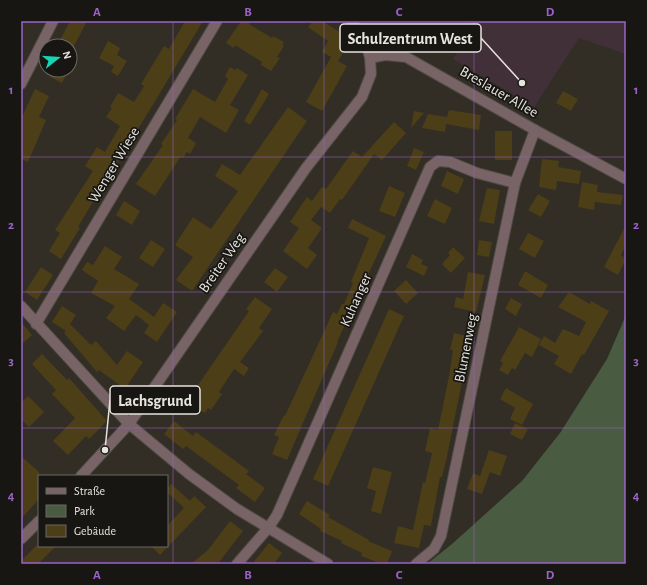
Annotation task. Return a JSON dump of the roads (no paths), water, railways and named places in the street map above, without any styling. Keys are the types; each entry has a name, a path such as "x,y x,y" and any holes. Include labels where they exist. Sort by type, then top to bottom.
{"street":[{"path":"21,84 53,21"},
{"name":"Wenger Wiese","path":"36,324 217,21"},
{"path":"351,21 365,39 370,58"},
{"name":"Breslauer Allee","path":"370,58 385,55 406,57 535,130 626,178"},
{"name":"Breiter Weg","path":"82,475 129,424 306,168 362,97 371,74 370,58"},
{"name":"Blumenweg","path":"416,564 434,549 441,536 515,183 535,130"},
{"name":"Kuhanger","path":"237,564 270,527 277,515 430,167 438,161 450,162 477,173 515,183"},
{"path":"21,306 129,424 189,474 237,508 328,564"},
{"path":"21,539 38,522"}],"place":[{"name":"Schulzentrum West","path":"522,83"},
{"name":"Lachsgrund","path":"105,450"}]}
